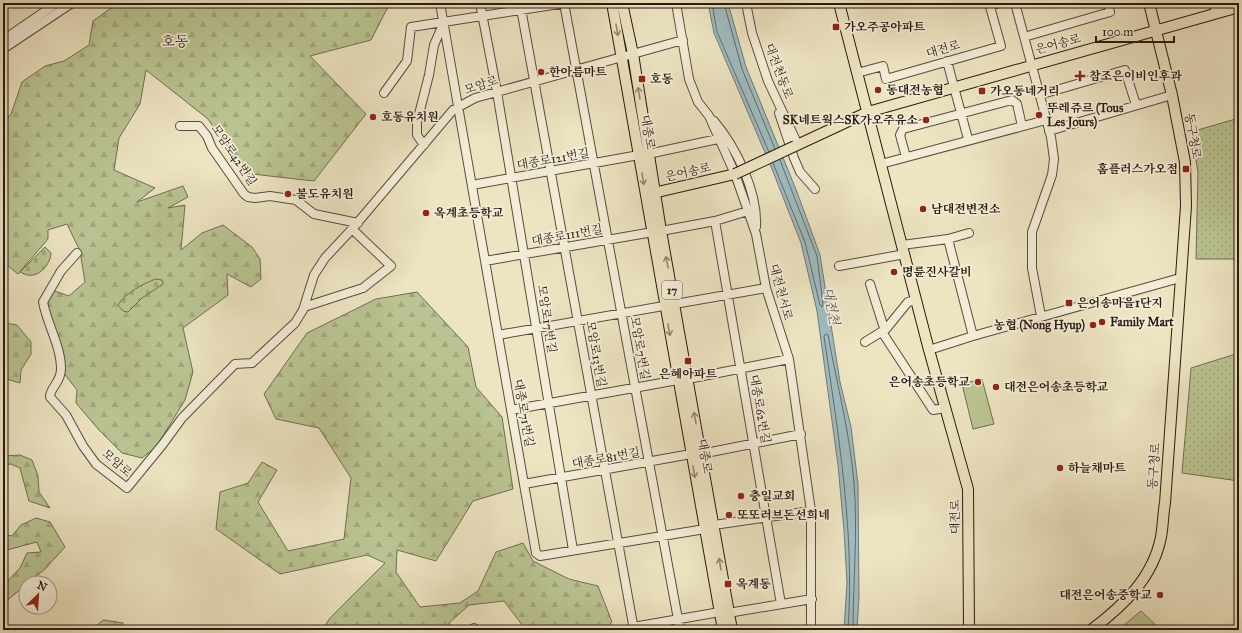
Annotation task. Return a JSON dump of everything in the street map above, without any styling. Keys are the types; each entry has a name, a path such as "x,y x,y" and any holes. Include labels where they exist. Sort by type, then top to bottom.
{"main road":[{"name":"대종로","path":"612,3 622,58 644,155"},
{"name":"대종로","path":"622,3 633,54 644,155 650,194 724,612 723,630"},
{"name":"대전로","path":"839,3 929,350 968,489 969,630"},
{"name":"동구청로","path":"1091,630 1112,614 1136,590 1150,568 1161,537 1186,206 1185,162 1172,95 1148,3"},
{"name":"은어송로","path":"650,194 735,174 868,112 1156,31 1215,8 1239,7"},
{"name":"대종로","path":"724,612 732,630"}],"street":[{"path":"3,40 57,3"},
{"path":"3,49 72,3"},
{"name":"대종로71번길","path":"440,3 536,554 540,556 709,527"},
{"name":"모암로17번길","path":"480,3 498,92 573,550"},
{"path":"384,93 407,61 411,27 483,16 521,7 564,3"},
{"name":"모암로7번길","path":"564,3 680,630"},
{"name":"대전천서로","path":"676,3 689,79 698,102 710,116 718,139 735,174 756,234 766,288 789,359 811,511 811,630"},
{"name":"대전천동로","path":"746,3 759,56 778,104 797,145"},
{"path":"990,4 1000,3"},
{"path":"1015,3 1049,131 1054,164 1047,192 1032,232 1032,268 1041,316"},
{"path":"1024,36 1110,12 1108,3"},
{"name":"대전로","path":"857,73 883,66 886,79 1001,46 990,4"},
{"name":"모암로13번길","path":"521,7 536,82 633,628"},
{"path":"424,146 417,135 417,122 429,75 434,46 444,22"},
{"path":"622,58 683,40"},
{"name":"모암로","path":"77,253 61,271 43,302 61,368 59,380 50,393 50,397 66,415 83,446 96,464 127,488 182,418 235,364 252,362 296,323 304,307 314,275 325,258 358,223 458,107 475,98 622,58"},
{"path":"947,61 968,140"},
{"path":"1039,95 1125,70 1136,106"},
{"path":"1049,131 1172,95"},
{"path":"906,157 901,131 961,113 1012,100 1017,104 1022,126"},
{"path":"778,104 779,118 800,172 815,189"},
{"path":"710,116 729,140 746,174 754,202 756,234"},
{"path":"881,164 1046,120"},
{"name":"모암로42번길","path":"180,126 199,126 207,136 212,148 244,194 248,197 255,198 270,196 296,200 314,214 358,223"},
{"name":"대종로","path":"644,155 718,139"},
{"name":"대종로121번길","path":"472,185 644,155"},
{"path":"657,231 716,221 748,211"},
{"name":"대종로62번길","path":"716,221 781,604"},
{"path":"304,307 363,288 391,266 352,229"},
{"name":"대종로111번길","path":"485,261 657,231"},
{"path":"839,266 969,233"},
{"path":"948,239 972,336"},
{"path":"929,350 1041,316 1180,278"},
{"path":"870,284 884,330 933,410 945,408"},
{"path":"498,335 766,288"},
{"path":"865,342 884,330 908,302 916,300"},
{"path":"511,410 789,359"},
{"name":"대종로","path":"696,454 801,434"},
{"name":"대종로81번길","path":"524,484 696,454"},
{"path":"709,527 811,511"},
{"path":"633,628 724,612 812,599"},
{"path":"472,630 474,628 476,630"}],"green space":[{"path":"118,3 390,3 371,40 310,56 366,114 314,181 243,173 208,119 146,70 140,104 119,138 114,170 155,188 137,202 183,186 188,197 168,208 185,205 181,250 202,233 223,225 252,247 260,259 261,279 251,287 227,274 228,295 183,328 193,372 185,400 156,447 142,458 122,453 99,430 76,403 77,390 63,372 58,336 42,312 49,289 69,296 85,282 80,251 67,224 48,230 48,239 18,274 3,262 3,124 11,114 22,82 45,66 64,61 89,45 93,21"},
{"path":"1239,118 1239,259 1196,259 1198,172 1191,132"},
{"path":"45,247 51,253 51,256 43,270 31,275 26,275 20,272"},
{"path":"156,279 162,280 163,284 142,298 128,312 123,311 118,305 135,289"},
{"path":"417,292 468,347 476,387 502,417 513,489 473,501 436,561 397,550 396,572 420,607 460,603 478,591 496,552 523,543 533,561 569,579 598,586 612,622 605,630 526,630 504,601 469,605 449,623 454,630 322,630 330,618 385,563 367,555 280,574 216,529 220,492 248,483 262,462 277,470 258,502 288,551 344,539 351,478 319,428 276,419 264,394 307,333 376,299"},
{"path":"4,323 17,325 31,342 31,354 21,370 20,383 3,378 3,349 8,349"},
{"path":"1239,353 1239,481 1182,473 1191,368"},
{"path":"982,379 994,424 973,429 962,384"},
{"path":"20,455 32,460 38,476 39,492 50,508 29,501 20,468 11,464 3,465 3,456"},
{"path":"36,518 50,522 65,547 38,575 18,575 18,591 4,603 3,586 20,568 27,553 41,552 37,542 3,551 3,534 12,536 21,525"},
{"path":"1141,611 1161,630 1118,630"},
{"path":"103,620 123,623 123,630 92,630"}],"water":[{"path":"708,3 728,3 746,67 797,192 820,255 840,382 851,427 858,484 859,597 857,630 844,630 847,583 838,465 817,311 801,243 772,169 714,33"}],"place":[{"name":"가오주공아파트","path":"836,27"},
{"name":"한아름마트","path":"541,72"},
{"name":"참조은이비인후과","path":"1080,76"},
{"name":"호동","path":"642,79"},
{"name":"동대전농협","path":"878,90"},
{"name":"가오동네거리","path":"982,91"},
{"name":"뚜레쥬르 (Tous Les Jours)","path":"1039,115"},
{"name":"호동유치원","path":"373,117"},
{"name":"SK네트웍스SK가오주유소","path":"926,120"},
{"name":"홈플러스가오점","path":"1186,169"},
{"name":"불도유치원","path":"288,194"},
{"name":"남대전변전소","path":"923,209"},
{"name":"옥계초등학교","path":"426,213"},
{"name":"명륜진사갈비","path":"894,272"},
{"name":"은어송마을1단지","path":"1069,303"},
{"name":"Family Mart","path":"1102,322"},
{"name":"농협 (Nong Hyup)","path":"1093,325"},
{"name":"은혜아파트","path":"688,361"},
{"name":"은어송초등학교","path":"978,382"},
{"name":"대전은어송초등학교","path":"996,387"},
{"name":"하늘채마트","path":"1060,468"},
{"name":"충일교회","path":"741,496"},
{"name":"또또러브돈선희네","path":"729,515"},
{"name":"옥계동","path":"728,584"},
{"name":"대전은어송중학교","path":"1160,595"}],"district":[{"name":"호동","path":"175,41"}],"water label":[{"name":"대전천","path":"831,306"}]}
